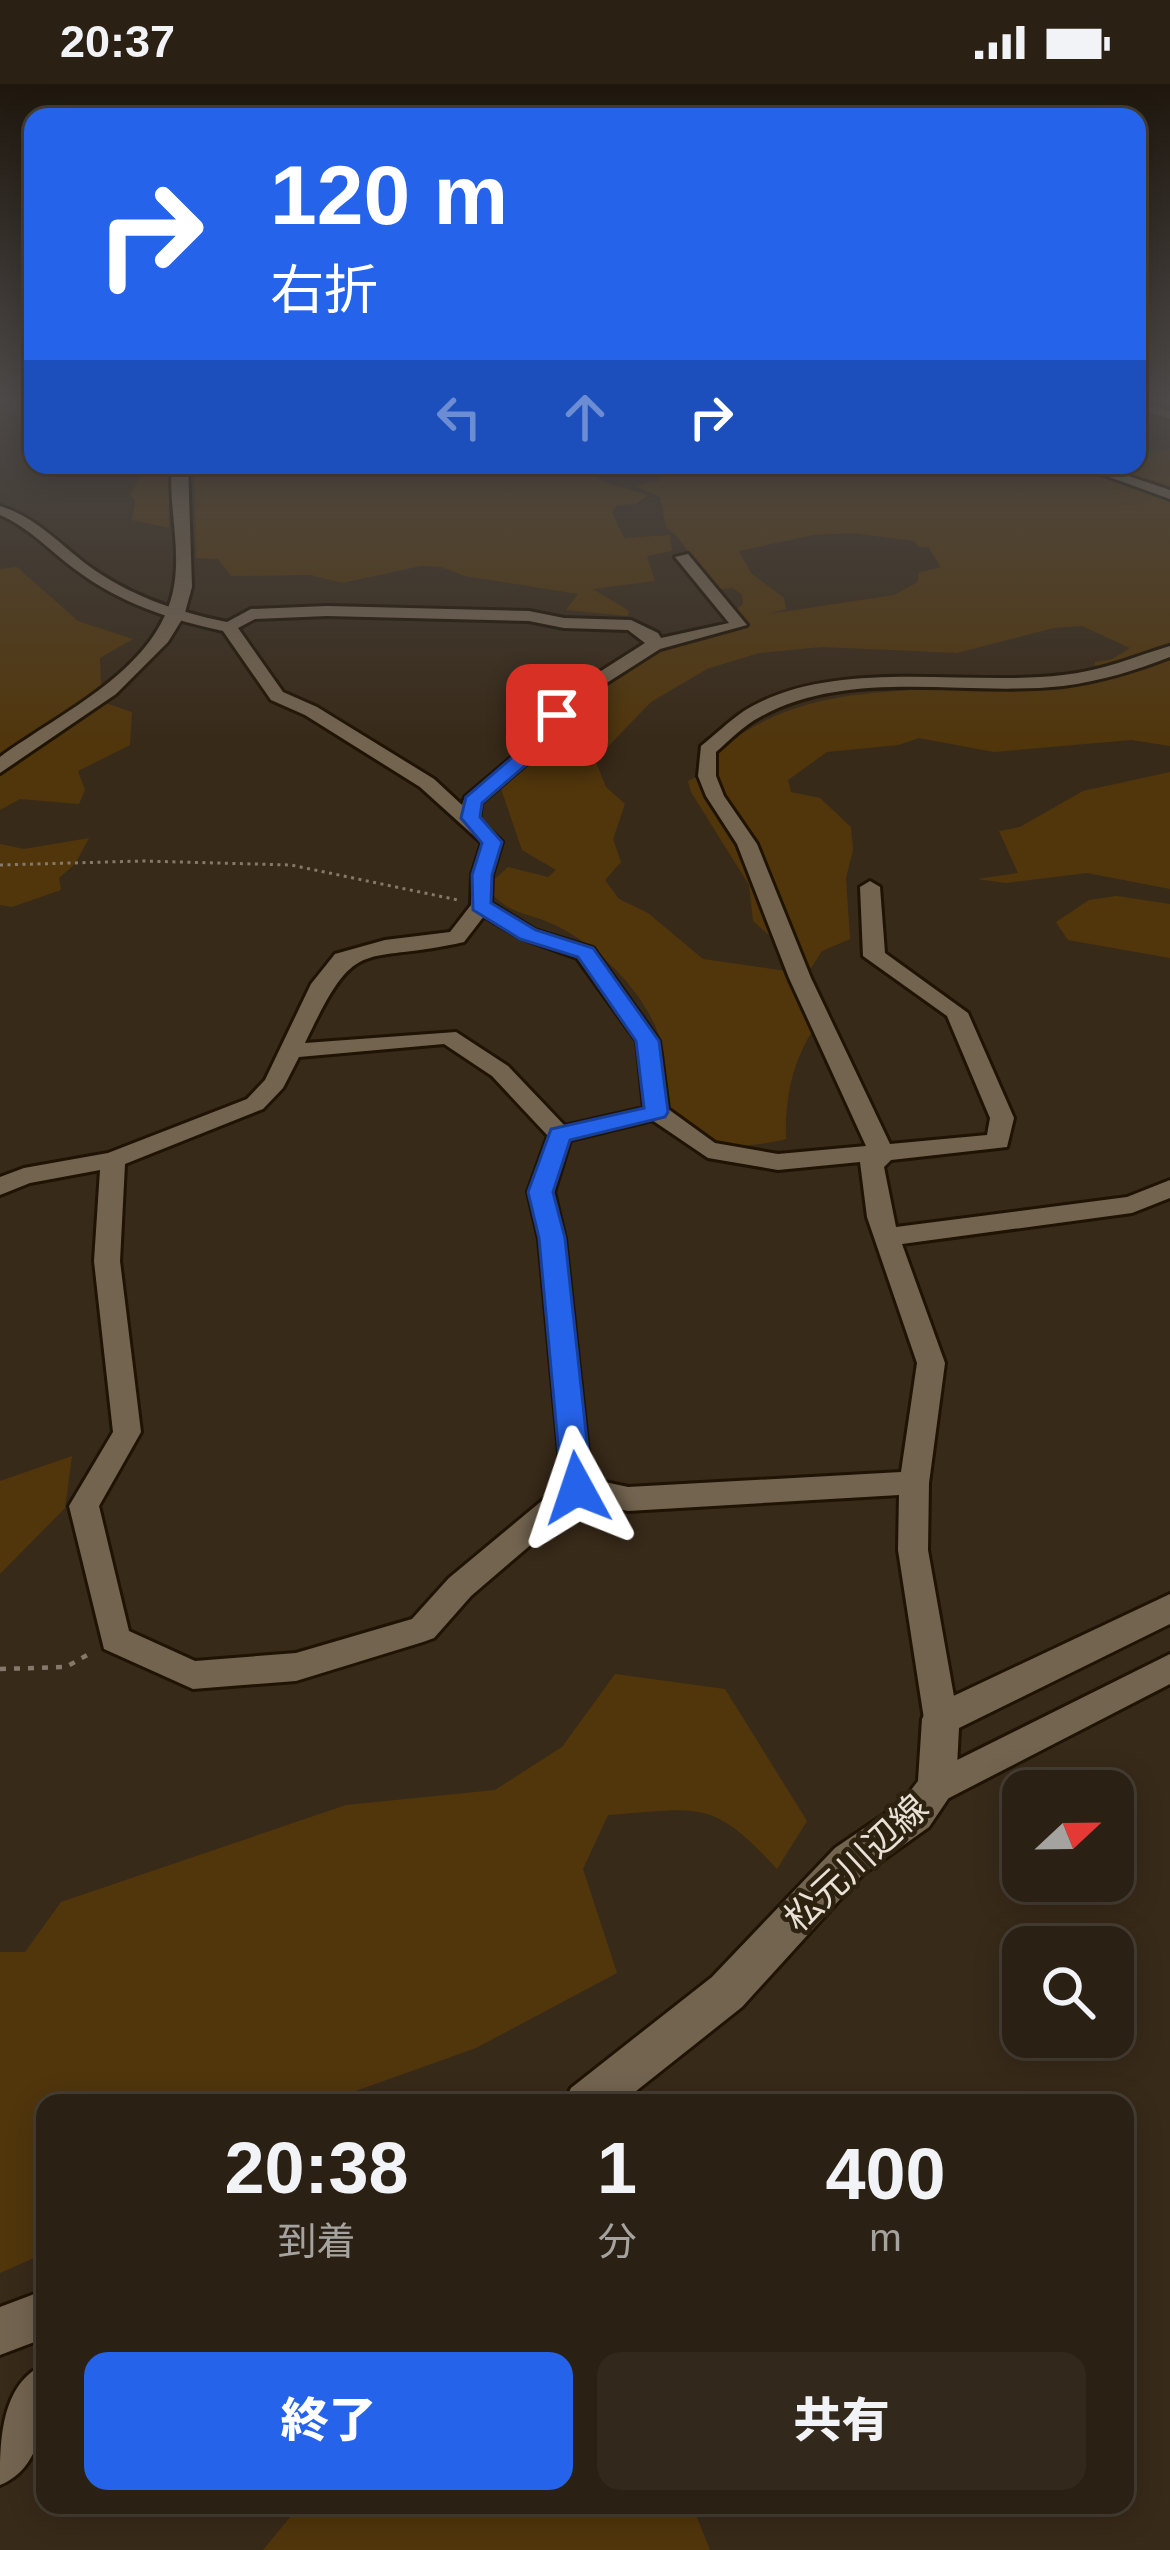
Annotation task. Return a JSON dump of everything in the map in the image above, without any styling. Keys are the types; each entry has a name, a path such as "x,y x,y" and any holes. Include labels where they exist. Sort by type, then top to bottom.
{"street":[{"path":"4,512 54,540 86,572 175,617 230,627 251,614 529,616 564,623 631,625 652,636 653,645"},
{"path":"0,767 143,661 175,617 184,573 182,512"},
{"path":"471,818 472,801 542,741 574,696 653,645 739,625 683,557"},
{"path":"0,1187 24,1176 113,1160 255,1104 275,1083 322,984 344,959 386,946 458,938 481,905 482,875 493,842 471,818 387,756 277,696 230,627"},
{"path":"882,1154 800,978 747,844 715,796 707,776 707,750 767,709 818,693 911,681 1054,682 1123,671 1170,652"},
{"path":"481,905 528,934 585,952 648,1041 656,1112 708,1150 778,1162 998,1142 1002,1118 957,1013 874,956 870,887"},
{"path":"289,1051 448,1037 500,1071 560,1135"},
{"path":"560,1135 656,1112"},
{"path":"560,1135 541,1192 552,1238 577,1488"},
{"path":"882,1154 871,1165 887,1238 931,1363 914,1483 913,1550 941,1719 1170,1608"},
{"path":"113,1160 107,1261 128,1432 83,1506 115,1639 193,1675 296,1667 423,1629 460,1587 577,1488"},
{"path":"887,1238 1132,1204 1170,1188"},
{"path":"577,1488 628,1499 914,1483"},
{"path":"937,1787 1170,1668"},
{"name":"松元川辺線","path":"597,2094 727,1992 849,1861 915,1815 937,1787 941,1719"},
{"path":"0,2331 36,2317"},
{"path":"0,2464 36,2402"}],"path":[{"path":"0,865 291,865 481,905"},
{"path":"0,1669 66,1667 115,1639"}],"shaded area":[{"path":"133,512 169,512 169,528 132,520"},
{"path":"195,512 612,512 624,538 670,535 672,551 647,556 655,581 593,589 629,611 628,616 566,610 578,594 465,576 441,567 421,566 342,583 311,575 231,576 218,559 196,558"},
{"path":"663,512 1170,512 1170,746 1131,740 994,752 919,738 898,745 827,752 788,780 791,792 820,798 851,827 853,850 846,878 850,939 822,951 811,968 779,955 769,935 753,921 749,885 691,792 688,781 716,767 718,750 779,714 810,704 873,693 975,687 1095,668 1095,662 1130,648 1082,626 1054,628 957,653 822,647 759,653 707,669 651,702 595,760 606,787 625,804 613,839 621,862 605,880 619,899 648,913 703,959 787,971 815,1027 792,1080 786,1139 730,1145 700,1136 686,1126 663,1095 666,1069 652,1019 620,974 579,939 509,908 487,886 508,867 548,877 556,870 522,850 499,783 544,720 571,694 633,653 743,617 732,612 743,604 742,595 733,588 715,590 666,527","holes":["850,533 915,541 918,547 928,547 941,567 918,573 918,582 894,595 769,614 786,609 784,598 751,573 739,551 814,535"]},
{"path":"17,567 78,621 133,639 100,658 102,702 132,712 130,745 78,771 85,790 79,804 20,799 0,810 0,569"},
{"path":"1170,772 1170,889 1087,873 1006,883 977,879 1018,873 999,831 1020,827 1083,791"},
{"path":"89,838 75,864 59,878 61,890 12,907 0,905 0,844 24,849"},
{"path":"1117,896 1170,904 1170,958 1068,940 1056,922 1089,900"},
{"path":"72,1456 65,1508 0,1574 0,1481"},
{"path":"615,1674 725,1689 807,1821 777,1869 736,1829 702,1813 608,1815 583,1869 617,1973 476,2048 347,2094 36,2094 36,2257 0,2273 0,1952 25,1952 61,1902 346,1805 495,1790 562,1747"},
{"path":"293,2514 696,2514 710,2550 263,2550"}],"route":[{"path":"557,715 542,741 472,801 471,818 493,842 482,875 481,905 528,934 585,952 648,1041 656,1112 560,1135 541,1192 552,1238 577,1488"}]}
